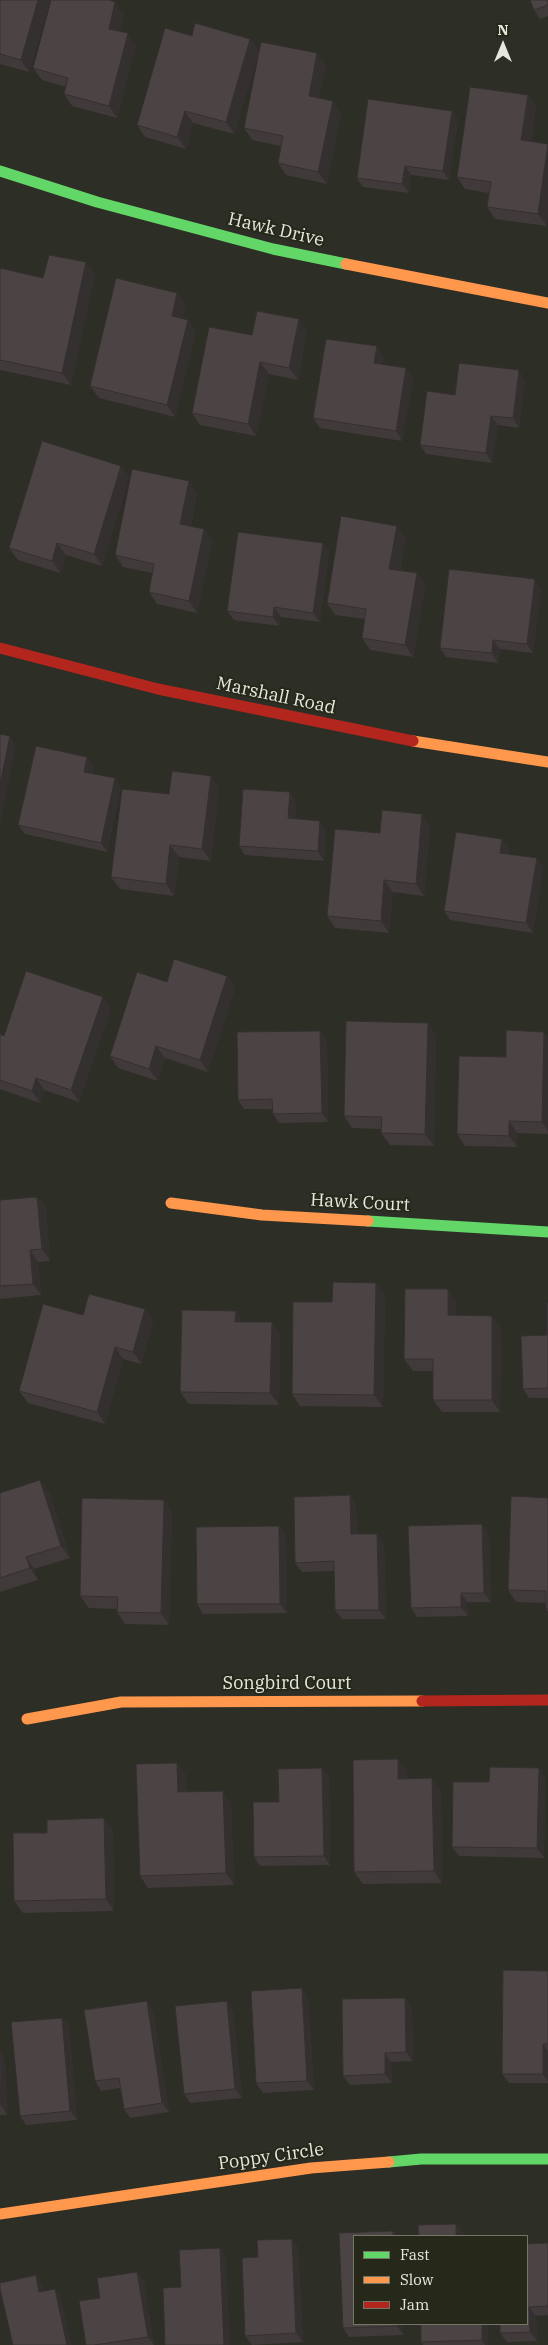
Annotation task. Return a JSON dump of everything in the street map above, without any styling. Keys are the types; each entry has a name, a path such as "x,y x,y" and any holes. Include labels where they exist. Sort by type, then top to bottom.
{"street":[{"name":"Hawk Drive","path":"0,171 97,202 273,249 442,284 548,303"},
{"name":"Marshall Road","path":"0,648 158,689 306,720 437,745 548,762"},
{"name":"Hawk Court","path":"171,1203 262,1215 548,1232"},
{"name":"Songbird Court","path":"27,1719 121,1702 548,1700"},
{"name":"Poppy Circle","path":"0,2214 311,2168 421,2159 548,2159"}],"building":[{"path":"0,0 38,0 21,60 0,54"},
{"path":"51,0 109,0 115,2 109,29 128,33 109,106 64,94 68,78 33,68"},
{"path":"530,0 548,0 548,5 534,10"},
{"path":"195,23 250,39 226,122 185,111 177,137 137,125 165,28 192,36"},
{"path":"261,42 317,53 309,96 333,101 318,172 278,163 283,136 244,128"},
{"path":"470,87 528,95 521,140 548,144 538,214 487,207 491,182 457,177"},
{"path":"368,99 452,111 443,171 405,166 402,184 357,178"},
{"path":"49,255 86,262 62,373 0,360 0,268 43,278"},
{"path":"116,278 177,293 172,316 188,320 167,405 90,386"},
{"path":"257,311 299,319 289,368 260,362 248,424 192,413 209,327 252,335"},
{"path":"326,339 377,346 374,363 406,368 396,431 313,418"},
{"path":"459,363 519,370 513,418 491,416 486,453 420,445 427,391 455,395"},
{"path":"42,441 121,466 94,554 57,543 52,561 9,548"},
{"path":"132,469 189,481 180,524 204,529 189,601 149,592 154,564 115,555"},
{"path":"341,516 397,526 389,569 417,573 405,645 362,638 366,609 327,603"},
{"path":"238,532 323,543 313,613 274,607 273,617 227,611"},
{"path":"449,569 535,579 527,644 493,640 492,653 440,648"},
{"path":"0,734 10,736 0,784"},
{"path":"36,746 87,757 84,772 115,778 101,843 18,825"},
{"path":"172,771 211,776 202,849 170,845 166,884 111,877 122,789 169,794"},
{"path":"243,789 290,792 288,818 320,821 318,851 239,846"},
{"path":"382,810 422,814 416,884 384,880 381,921 327,916 335,829 380,833"},
{"path":"456,832 502,839 500,853 537,858 526,923 444,911"},
{"path":"174,959 227,976 200,1060 156,1046 149,1069 110,1056 137,972 167,982"},
{"path":"26,971 103,997 71,1090 36,1078 32,1091 0,1080 0,1034 4,1036"},
{"path":"346,1021 428,1023 425,1134 381,1133 382,1117 344,1116"},
{"path":"506,1030 544,1032 542,1122 509,1121 509,1136 457,1134 459,1056 506,1057"},
{"path":"320,1031 322,1113 273,1114 272,1099 238,1100 237,1032"},
{"path":"37,1197 42,1249 30,1250 33,1284 0,1286 0,1200"},
{"path":"333,1282 376,1283 374,1395 292,1394 293,1302 332,1302"},
{"path":"405,1289 448,1289 448,1315 492,1316 492,1400 433,1400 433,1359 404,1359"},
{"path":"89,1294 145,1309 133,1352 115,1347 97,1412 19,1391 43,1304 83,1315"},
{"path":"547,1303 548,1388 523,1389 521,1336 547,1335"},
{"path":"182,1310 236,1311 235,1322 272,1322 270,1393 180,1392"},
{"path":"40,1480 61,1546 26,1557 30,1568 0,1578 0,1493"},
{"path":"350,1495 351,1534 377,1534 379,1610 335,1610 334,1561 295,1563 294,1497"},
{"path":"511,1496 548,1498 548,1609 546,1609 546,1591 508,1590"},
{"path":"82,1498 164,1500 161,1613 117,1612 118,1597 80,1596"},
{"path":"482,1524 484,1593 461,1593 461,1607 411,1608 408,1526"},
{"path":"279,1526 280,1604 197,1604 196,1527"},
{"path":"398,1759 398,1779 432,1778 434,1871 354,1872 353,1760"},
{"path":"177,1763 178,1792 223,1791 226,1873 140,1876 136,1764"},
{"path":"490,1767 539,1768 537,1848 452,1847 453,1782 489,1782"},
{"path":"322,1768 324,1856 254,1857 253,1802 279,1802 278,1769"},
{"path":"104,1818 106,1899 14,1901 13,1833 47,1833 47,1820"},
{"path":"503,1970 548,1971 548,2044 543,2044 543,2074 502,2074"},
{"path":"302,1988 307,2081 256,2083 251,1991"},
{"path":"405,1998 406,2052 385,2053 385,2074 343,2076 342,1999"},
{"path":"147,2001 162,2103 124,2109 119,2078 95,2081 84,2010"},
{"path":"227,2001 235,2089 184,2094 175,2006"},
{"path":"62,2018 70,2111 20,2116 11,2022"},
{"path":"456,2224 456,2235 419,2235 418,2225"},
{"path":"393,2231 393,2235 353,2235 353,2325 397,2326 343,2328 339,2233"},
{"path":"292,2239 296,2333 245,2336 242,2258 258,2257 257,2240"},
{"path":"548,2243 548,2306 529,2307 530,2332 500,2333 500,2325 528,2325 528,2244"},
{"path":"220,2248 224,2345 165,2345 163,2288 181,2287 179,2250"},
{"path":"137,2272 148,2337 86,2345 79,2301 100,2298 97,2278"},
{"path":"36,2275 39,2292 55,2289 67,2345 13,2345 0,2283"},
{"path":"421,2325 482,2325 482,2340 421,2342"}],"traffic: fast":[{"path":"0,171 97,202 273,249 346,264"},
{"path":"368,1221 548,1232"},
{"path":"389,2162 421,2159 548,2159"}],"traffic: slow":[{"path":"346,264 548,303"},
{"path":"413,741 548,762"},
{"path":"171,1203 262,1215 368,1221"},
{"path":"27,1719 121,1702 422,1701"},
{"path":"0,2214 311,2168 389,2162"}],"traffic: jam":[{"path":"0,648 158,689 413,741"},
{"path":"422,1701 548,1700"}]}
